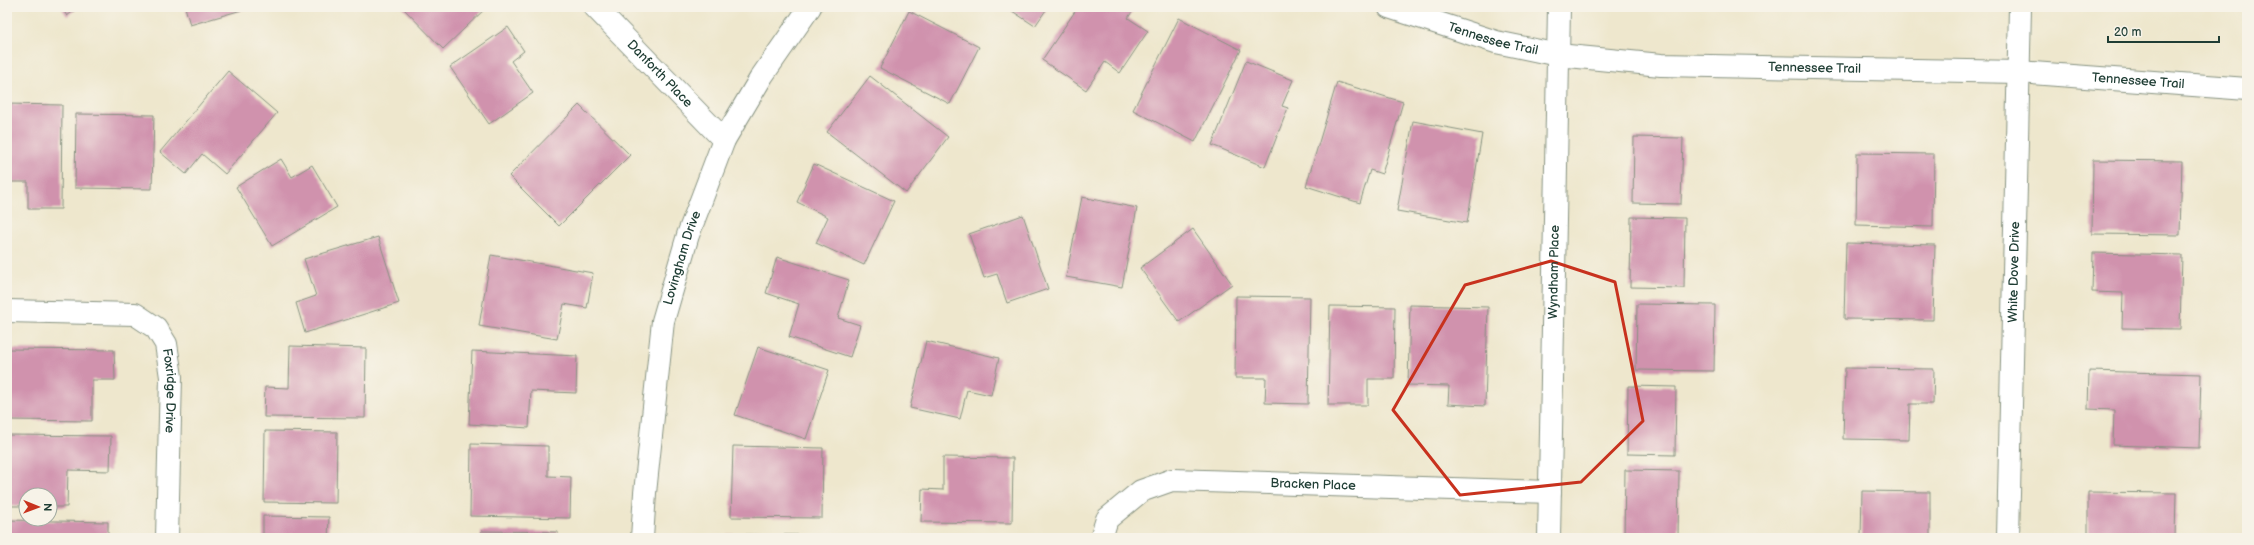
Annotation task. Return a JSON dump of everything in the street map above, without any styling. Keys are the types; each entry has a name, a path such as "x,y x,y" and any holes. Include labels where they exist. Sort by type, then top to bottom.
{"street":[{"name":"Danforth Place","path":"595,7 724,140"},
{"name":"Lovingham Drive","path":"642,538 644,493 663,321 688,235 724,140 762,76 810,7"},
{"name":"Tennessee Trail","path":"1389,7 1496,42 1558,55 1660,65 2019,72 2247,89"},
{"name":"Wyndham Place","path":"1550,538 1559,7"},
{"name":"White Dove Drive","path":"2008,538 2020,7"},
{"name":"Foxridge Drive","path":"7,311 135,314 156,328 166,344 171,377 167,538"},
{"name":"Bracken Place","path":"1101,538 1107,519 1141,491 1172,480 1550,492"}],"highlighted area":[{"path":"1551,261 1615,282 1643,421 1581,482 1460,495 1393,410 1465,285"}],"building":[{"path":"61,7 79,7 67,16"},
{"path":"185,7 252,7 190,25"},
{"path":"402,7 487,7 443,49"},
{"path":"1006,7 1048,7 1035,26"},
{"path":"1078,7 1135,7 1128,18 1148,31 1120,73 1105,62 1086,90 1042,60"},
{"path":"909,11 979,47 950,104 880,68"},
{"path":"1179,18 1241,50 1195,142 1133,110"},
{"path":"508,27 524,51 511,61 533,93 489,124 450,67"},
{"path":"1246,61 1293,80 1282,106 1288,108 1265,167 1212,145"},
{"path":"228,71 277,113 225,174 202,154 186,174 160,152"},
{"path":"870,76 948,137 906,193 827,132"},
{"path":"1337,82 1403,102 1382,174 1370,170 1360,203 1306,186"},
{"path":"7,104 62,105 61,209 28,209 28,182 7,182"},
{"path":"579,105 630,155 559,226 509,176"},
{"path":"76,114 154,115 152,189 75,188"},
{"path":"1413,121 1482,134 1467,223 1397,211"},
{"path":"1634,137 1683,138 1681,204 1633,203"},
{"path":"1857,153 1934,154 1933,227 1856,225"},
{"path":"281,159 292,177 312,165 337,207 272,246 236,187"},
{"path":"2093,160 2182,161 2180,235 2092,234"},
{"path":"814,164 894,201 864,265 816,243 828,217 797,202"},
{"path":"1082,197 1137,208 1122,287 1066,277"},
{"path":"1023,215 1048,289 1007,303 997,274 984,278 969,234"},
{"path":"1631,217 1685,218 1684,288 1630,287"},
{"path":"1193,229 1232,284 1179,322 1140,268"},
{"path":"378,237 399,303 305,333 296,303 316,296 304,259"},
{"path":"1846,243 1935,245 1933,320 1844,319"},
{"path":"2093,253 2182,255 2180,329 2122,328 2123,293 2092,292"},
{"path":"491,255 593,273 587,308 564,304 557,339 479,326"},
{"path":"777,257 849,280 838,318 860,325 850,357 789,337 799,304 766,293"},
{"path":"1236,296 1310,297 1308,404 1265,403 1266,378 1235,378"},
{"path":"1637,304 1715,305 1714,371 1636,370"},
{"path":"1410,305 1488,307 1485,406 1448,404 1449,386 1408,385"},
{"path":"1330,306 1395,307 1394,379 1368,379 1368,405 1328,405"},
{"path":"926,341 999,358 991,395 967,390 960,419 910,408"},
{"path":"290,346 366,348 365,418 264,417 265,387 289,388"},
{"path":"758,347 829,370 806,439 735,415"},
{"path":"7,349 114,350 115,380 92,380 92,421 7,420"},
{"path":"472,351 577,356 576,393 531,391 529,428 469,424"},
{"path":"1845,368 1934,369 1933,404 1910,404 1909,440 1843,439"},
{"path":"2089,371 2201,374 2199,448 2113,445 2114,410 2088,409"},
{"path":"1628,386 1676,387 1675,455 1627,454"},
{"path":"265,431 337,432 336,503 264,502"},
{"path":"7,435 111,436 110,471 68,470 67,507 58,507 58,487 18,487 18,506 7,506"},
{"path":"471,444 548,446 548,476 571,477 570,518 470,516"},
{"path":"733,446 823,448 822,518 731,517"},
{"path":"943,457 1013,458 1012,523 921,522 922,489 943,490"},
{"path":"1625,470 1679,471 1678,538 1624,538"},
{"path":"1862,491 1930,492 1930,538 1861,538"},
{"path":"2088,492 2176,493 2175,538 2088,538"},
{"path":"263,516 329,517 328,538 263,538"},
{"path":"7,520 18,520 18,527 58,527 58,521 108,522 108,538 7,538"},
{"path":"481,531 558,532 558,538 481,538"},
{"path":"727,534 801,535 801,538 727,538"}]}
